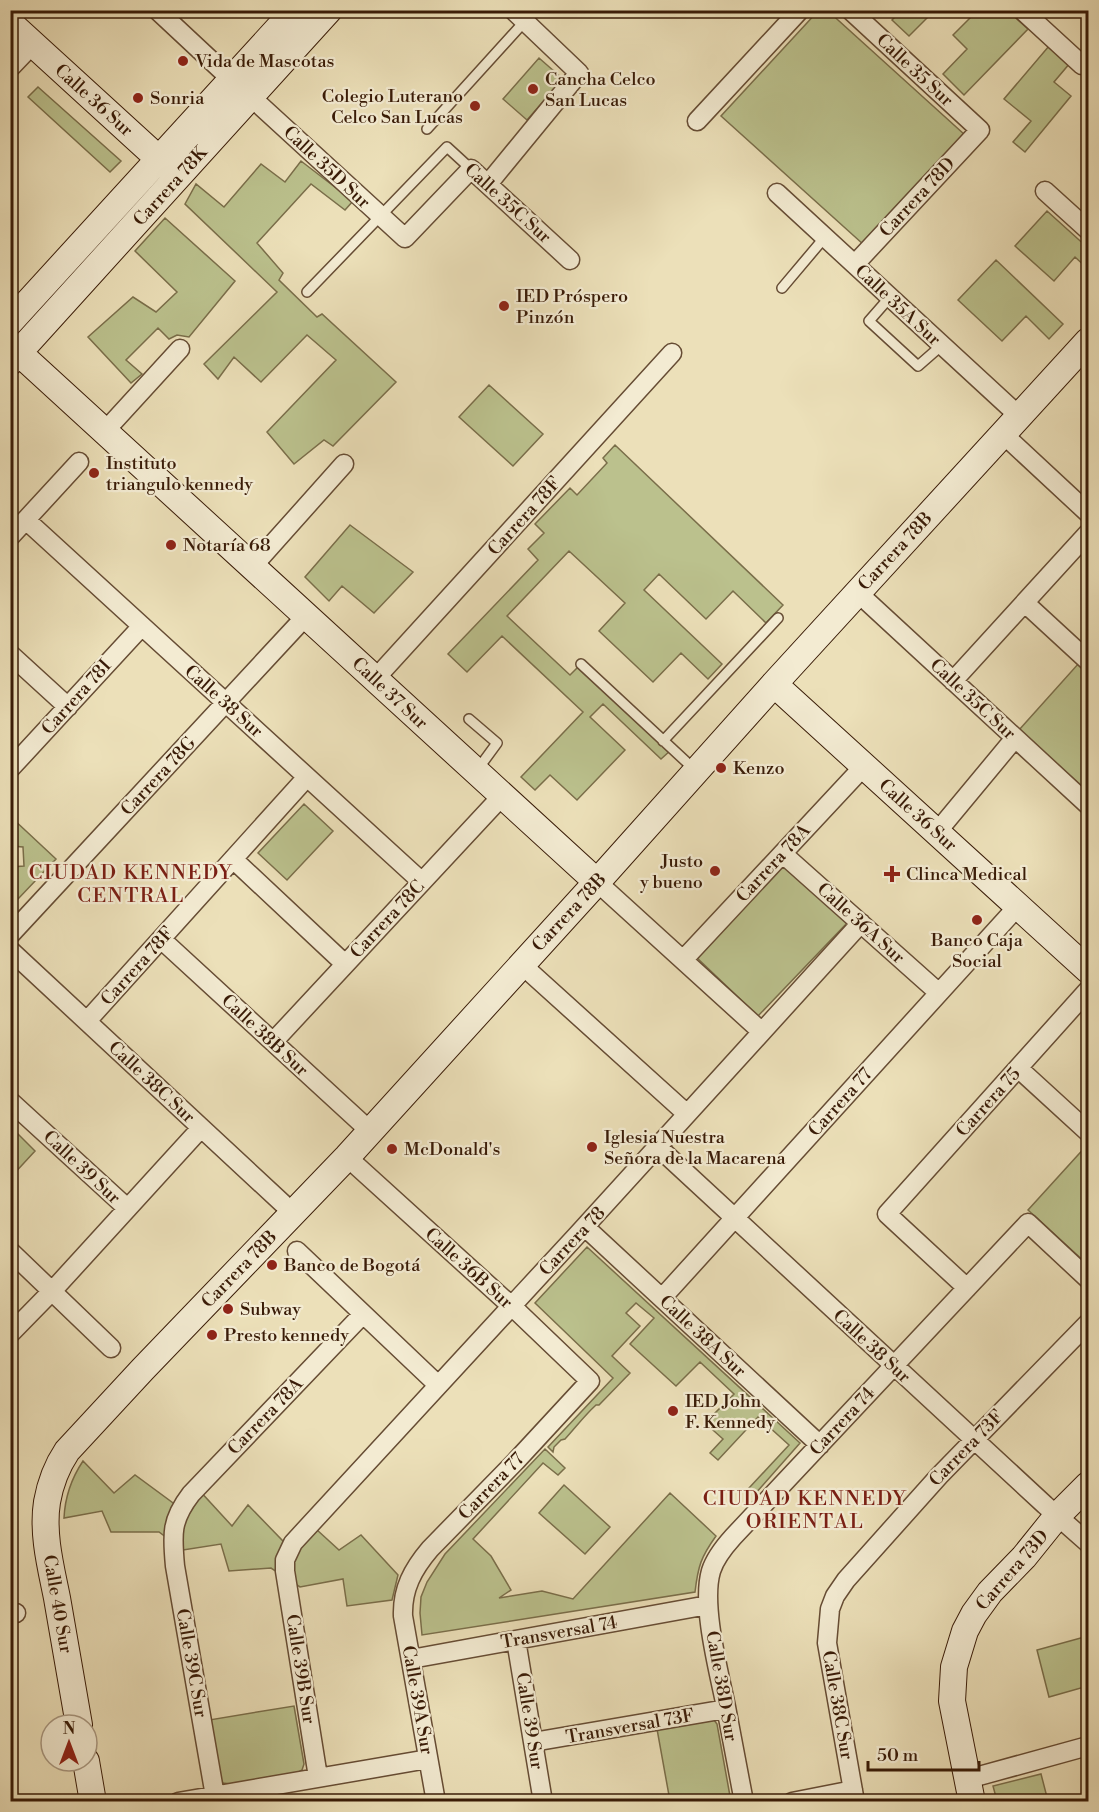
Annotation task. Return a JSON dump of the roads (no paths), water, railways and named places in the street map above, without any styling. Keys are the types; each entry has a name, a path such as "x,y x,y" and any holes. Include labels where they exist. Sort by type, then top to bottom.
{"street":[{"name":"Calle 35D Sur","path":"157,10 405,238 471,169"},
{"name":"Carrera 78K","path":"241,88 295,10"},
{"name":"Carrera 78K","path":"14,354 165,173 241,88 329,10"},
{"path":"697,121 800,10"},
{"name":"Calle 35 Sur","path":"850,10 980,130"},
{"path":"1023,10 1082,65"},
{"path":"488,184 579,73 519,16"},
{"name":"Calle 36 Sur","path":"10,23 20,51 165,173"},
{"name":"Carrera 78D","path":"855,264 980,130"},
{"name":"Calle 35C Sur","path":"471,169 570,260"},
{"name":"Carrera 78K","path":"10,322 165,173"},
{"path":"1045,190 1089,230"},
{"name":"Calle 35A Sur","path":"777,193 942,345 1089,513"},
{"name":"Carrera 78B","path":"52,1483 61,1461 75,1441 347,1157 857,592 1089,340"},
{"path":"105,431 180,349"},
{"name":"Carrera 78F","path":"375,679 672,353"},
{"name":"Calle 37 Sur","path":"14,354 105,431 762,1032"},
{"path":"10,537 79,462"},
{"path":"253,567 344,464"},
{"name":"Calle 38 Sur","path":"26,520 422,882"},
{"path":"953,681 1089,533"},
{"name":"Calle 35C Sur","path":"857,592 1089,805"},
{"path":"1025,603 1089,661"},
{"name":"Carrera 78G","path":"10,935 306,616"},
{"name":"Carrera 78I","path":"10,769 142,626"},
{"path":"10,654 68,707"},
{"name":"Calle 36 Sur","path":"774,684 1089,970"},
{"path":"937,832 1015,738"},
{"name":"Carrera 78A","path":"683,960 864,766"},
{"name":"Carrera 78F","path":"87,1021 307,777"},
{"name":"Carrera 78C","path":"273,1042 502,796"},
{"name":"Calle 36A Sur","path":"783,854 939,993"},
{"path":"233,859 345,964"},
{"name":"Carrera 77","path":"662,1298 1018,906"},
{"name":"Carrera 78","path":"285,1560 301,1532 585,1227 861,923"},
{"name":"Calle 38B Sur","path":"161,939 370,1131"},
{"name":"Calle 38C Sur","path":"10,950 293,1214"},
{"path":"521,964 687,1114"},
{"name":"Carrera 75","path":"967,1288 887,1214 1089,990"},
{"path":"1018,1068 1089,1132"},
{"name":"Calle 39 Sur","path":"11,1102 128,1208"},
{"path":"10,1334 201,1128"},
{"name":"Calle 38 Sur","path":"658,1147 974,1440 1089,1542"},
{"name":"Calle 36B Sur","path":"347,1157 590,1381"},
{"name":"Carrera 74","path":"711,1571 719,1555 733,1537 1028,1223 1089,1279"},
{"name":"Calle 38A Sur","path":"585,1227 820,1445"},
{"path":"10,1251 111,1348"},
{"path":"297,1251 438,1385"},
{"name":"Carrera 78A","path":"175,1524 180,1508 191,1494 363,1314"},
{"name":"Carrera 73F","path":"830,1609 835,1596 846,1580 939,1476 1089,1323"},
{"name":"Carrera 77","path":"403,1599 420,1560 590,1381"},
{"name":"Calle 40 Sur","path":"52,1483 47,1502 47,1541 77,1713"},
{"name":"Carrera 73D","path":"970,1790 952,1701 954,1667 965,1631 990,1592 1024,1557 1057,1516 1089,1485"},
{"name":"Calle 39C Sur","path":"175,1524 173,1541 175,1566 215,1798"},
{"name":"Calle 39B Sur","path":"285,1560 286,1581 318,1778"},
{"name":"Calle 38D Sur","path":"711,1571 708,1605 716,1662 744,1802"},
{"name":"Calle 39A Sur","path":"403,1599 403,1616 436,1802"},
{"name":"Transversal 74","path":"411,1659 708,1605"},
{"name":"Calle 38C Sur","path":"830,1609 827,1643 854,1796"},
{"name":"Calle 39 Sur","path":"516,1640 543,1802"},
{"name":"Transversal 73F","path":"533,1742 726,1709"},
{"path":"970,1790 1089,1746"},
{"path":"178,1802 215,1798 428,1759"},
{"path":"88,1773 93,1802"},
{"path":"792,1802 854,1796"}],"lane":[{"path":"427,129 519,16"},
{"name":"Calle 35C Sur","path":"381,216 447,147 471,169"},
{"path":"307,292 381,216"},
{"path":"782,288 825,237"},
{"path":"890,297 869,321 918,366 942,345"},
{"path":"663,741 778,618"},
{"path":"581,664 696,771"},
{"path":"468,719 497,743 476,772"}],"place":[{"name":"Vida de Mascotas","path":"183,61"},
{"name":"Cancha Celco San Lucas","path":"533,89"},
{"name":"Sonria","path":"138,98"},
{"name":"Colegio Luterano Celco San Lucas","path":"475,106"},
{"name":"IED Próspero Pinzón","path":"504,306"},
{"name":"Instituto triangulo kennedy","path":"94,473"},
{"name":"Notaría 68","path":"171,545"},
{"name":"Kenzo","path":"721,768"},
{"name":"Justo y bueno","path":"715,871"},
{"name":"Clinca Medical","path":"892,874"},
{"name":"Banco Caja Social","path":"977,920"},
{"name":"Iglesia Nuestra Señora de la Macarena","path":"592,1147"},
{"name":"McDonald's","path":"392,1149"},
{"name":"Banco de Bogotá","path":"272,1265"},
{"name":"Subway","path":"228,1309"},
{"name":"Presto kennedy","path":"212,1335"},
{"name":"IED John F. Kennedy","path":"673,1411"}],"district":[{"name":"CIUDAD KENNEDY CENTRAL","path":"131,884"},
{"name":"CIUDAD KENNEDY ORIENTAL","path":"805,1510"}]}
